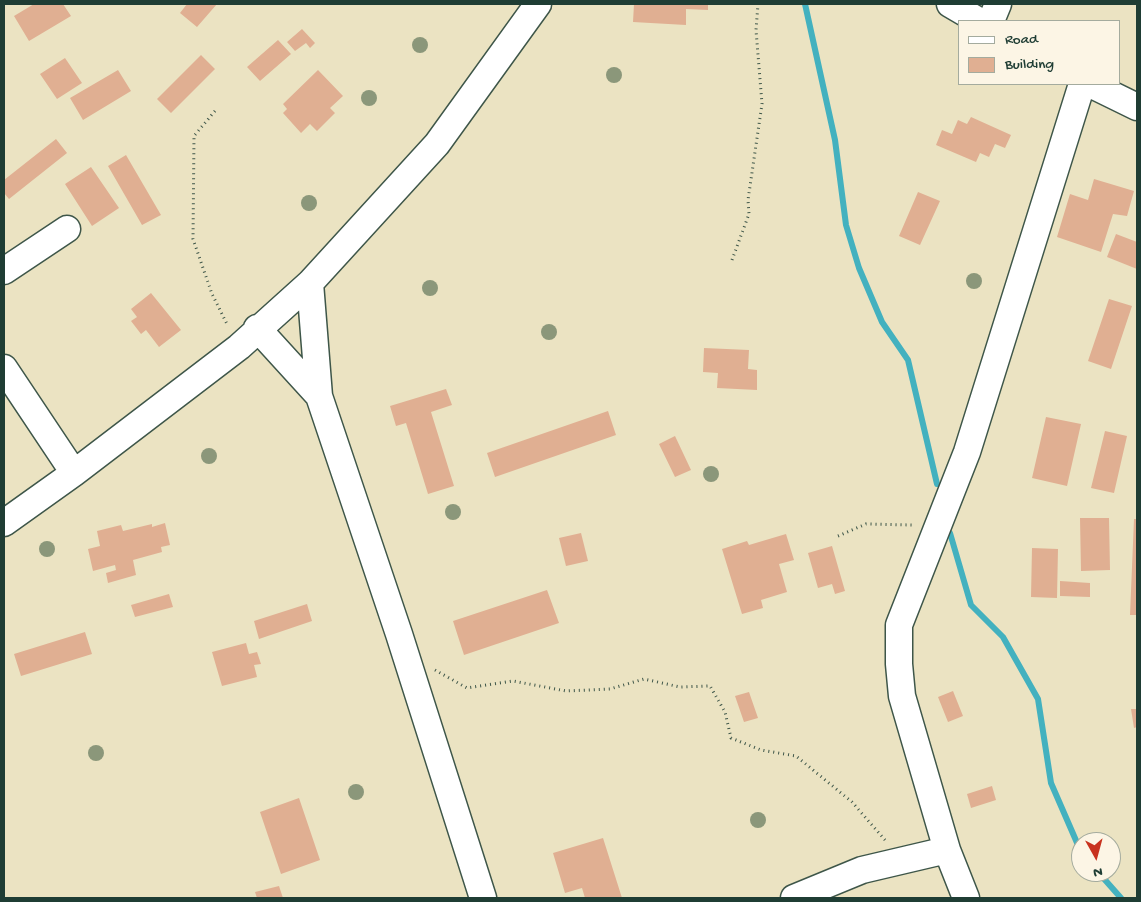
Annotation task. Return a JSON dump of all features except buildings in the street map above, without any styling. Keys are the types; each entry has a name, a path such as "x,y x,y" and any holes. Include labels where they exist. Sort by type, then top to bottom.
{"street":[{"path":"4,523 74,473 238,347 310,282 436,144 538,4"},
{"path":"950,4 977,20"},
{"path":"991,20 998,4"},
{"path":"966,898 947,850 902,696 898,664 899,625 967,452 1082,85"},
{"path":"1092,85 1137,107"},
{"path":"4,271 67,229"},
{"path":"310,282 319,396 396,625 483,898"},
{"path":"257,328 319,396"},
{"path":"4,368 74,473"},
{"path":"794,898 862,870 947,850"}],"path":[{"path":"732,260 749,214 748,200 762,104 756,30 758,4"},
{"path":"215,111 194,136 193,239 212,294 238,347"},
{"path":"838,536 866,524 936,528"},
{"path":"430,664 436,670 467,688 513,681 566,691 610,689 644,679 680,686 710,686 725,712 730,738 761,750 796,756 852,802 873,824 899,860"}],"waterway":[{"path":"805,4 835,140 846,225 859,268 882,322 908,360 937,484"},
{"path":"950,533 971,605 1003,637 1038,699 1051,783 1072,832"},
{"path":"1107,882 1121,898"}]}
